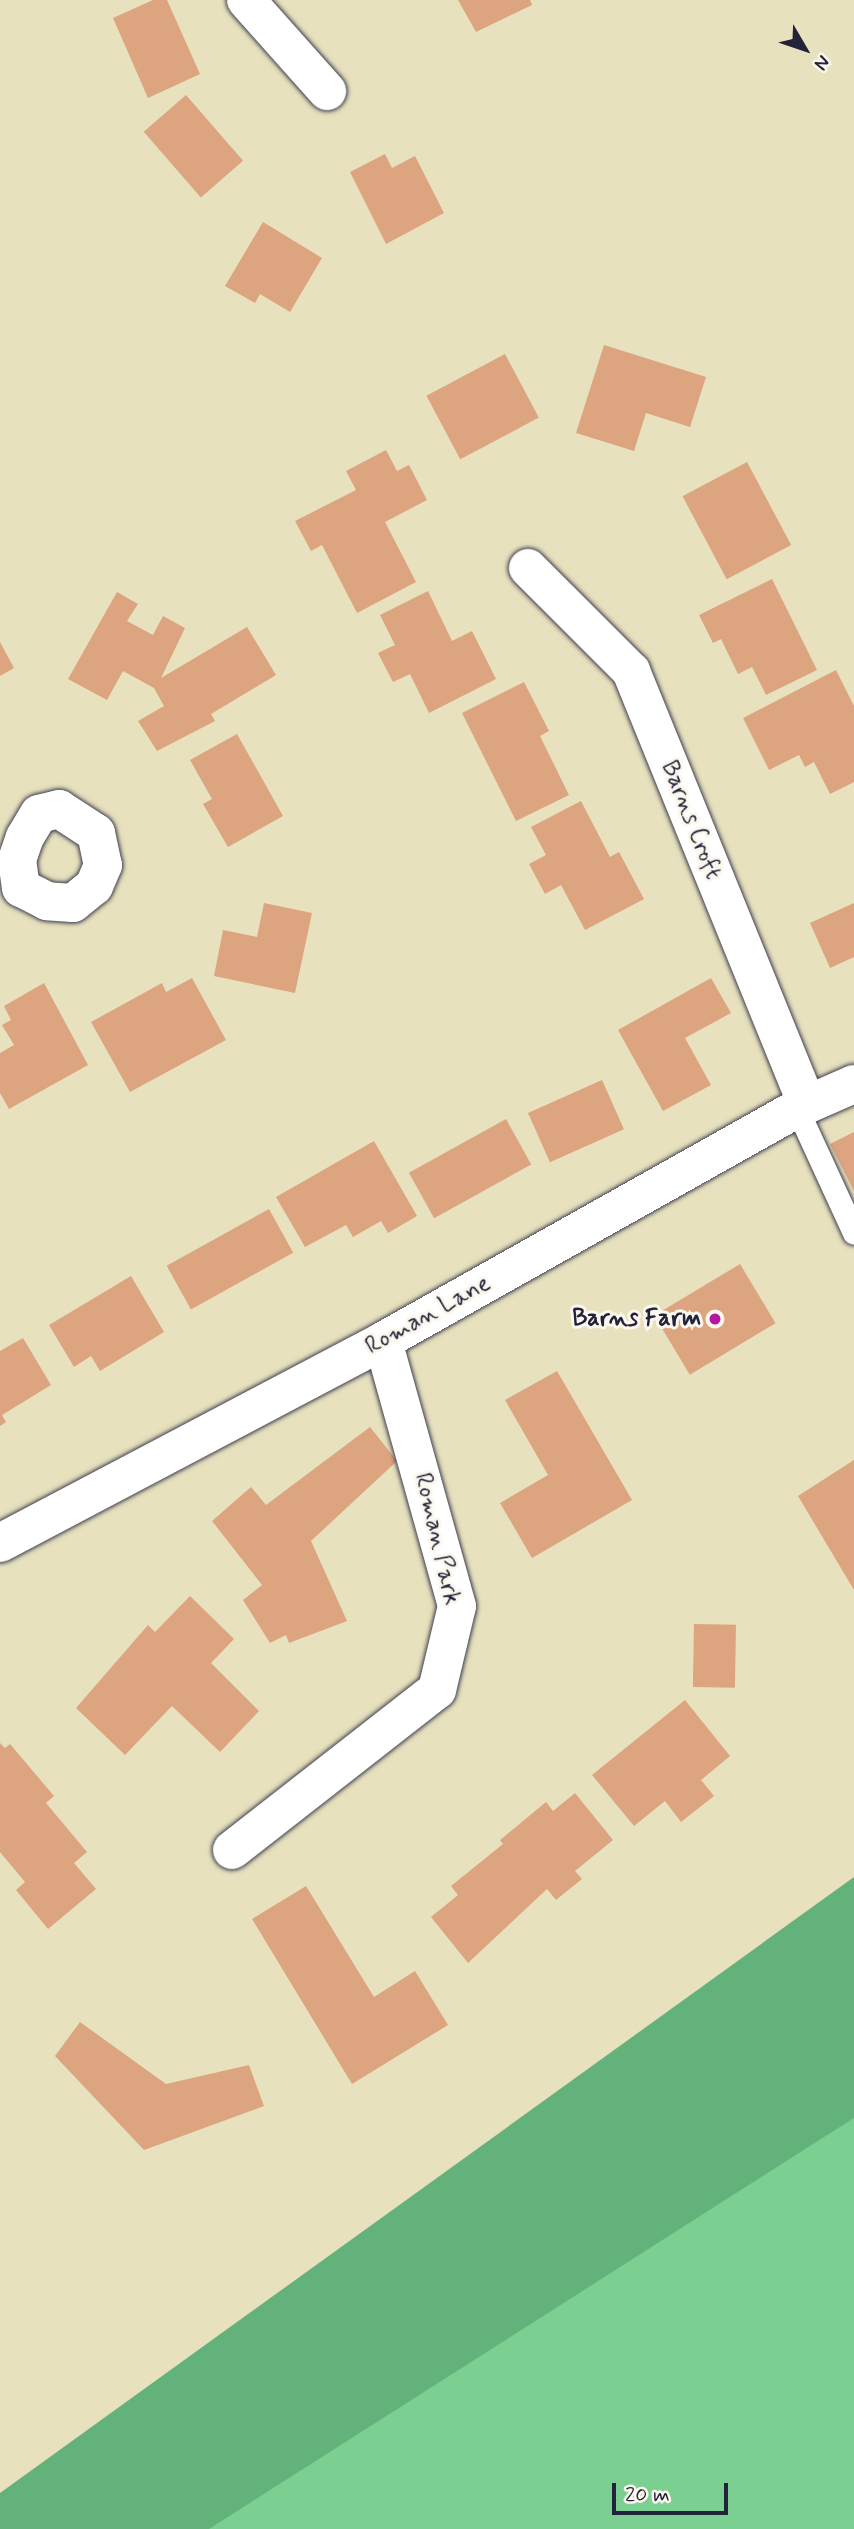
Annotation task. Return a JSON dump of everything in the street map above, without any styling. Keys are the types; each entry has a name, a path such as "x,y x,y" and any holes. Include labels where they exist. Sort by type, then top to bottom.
{"street":[{"path":"246,0 327,91"},
{"name":"Barns Croft","path":"528,568 631,671 802,1107"},
{"name":"Roman Lane","path":"0,1543 383,1341 802,1107 854,1084"},
{"name":"Roman Park","path":"232,1850 437,1690 457,1606 383,1341"}],"lane":[{"path":"802,1107 854,1233"}],"green space":[{"path":"854,1877 854,2118 209,2529 0,2529 0,2493"},
{"path":"854,1880 854,2529 0,2529 0,2509"}],"building":[{"path":"153,0 167,0 200,74 148,98 113,18"},
{"path":"458,0 530,0 532,5 476,32"},
{"path":"186,95 243,161 201,197 144,132"},
{"path":"385,154 392,168 415,156 444,213 386,244 350,172"},
{"path":"263,222 322,258 290,312 260,294 255,303 225,286"},
{"path":"604,345 706,377 690,427 646,413 634,451 576,433"},
{"path":"505,354 539,418 460,459 426,396"},
{"path":"386,450 397,471 409,465 427,500 385,522 416,582 357,613 322,545 311,551 295,521 356,490 346,471"},
{"path":"747,462 791,545 727,579 683,496"},
{"path":"772,579 817,670 766,695 752,667 738,674 721,639 713,643 699,615"},
{"path":"428,591 452,641 472,631 496,679 429,713 410,674 393,682 378,653 395,645 380,615"},
{"path":"117,592 138,604 127,621 153,635 163,616 185,628 161,678 247,627 276,675 211,714 215,721 157,751 138,721 164,706 154,688 123,671 107,700 68,679"},
{"path":"0,642 14,668 0,676"},
{"path":"836,670 854,706 854,782 830,794 814,762 805,767 799,755 769,770 743,718"},
{"path":"524,682 549,731 540,736 569,795 516,821 462,713"},
{"path":"237,734 283,816 228,847 203,804 212,799 190,760"},
{"path":"581,801 610,857 619,852 644,899 585,930 561,885 545,894 529,864 546,855 531,827"},
{"path":"264,903 312,913 295,993 214,976 223,930 257,937"},
{"path":"854,903 854,957 830,968 810,923"},
{"path":"192,978 226,1040 130,1092 91,1022 162,983 166,992"},
{"path":"711,978 731,1013 685,1038 711,1085 663,1111 618,1030"},
{"path":"44,983 88,1065 9,1109 0,1093 0,1053 14,1045 2,1025 11,1020 4,1006"},
{"path":"602,1080 624,1129 550,1162 528,1113"},
{"path":"506,1119 531,1164 434,1218 409,1173"},
{"path":"854,1132 854,1191 830,1144"},
{"path":"374,1141 417,1216 388,1233 381,1221 353,1237 346,1225 305,1247 276,1197"},
{"path":"269,1209 293,1253 191,1309 167,1266"},
{"name":"Barns Farm","path":"740,1264 776,1323 690,1375 654,1316"},
{"path":"131,1276 164,1332 100,1371 91,1356 74,1367 49,1325"},
{"path":"23,1338 51,1385 2,1415 6,1422 0,1426 0,1351"},
{"path":"557,1371 632,1500 532,1558 500,1503 548,1475 505,1400"},
{"path":"370,1427 397,1461 311,1541 347,1621 289,1643 286,1635 270,1643 243,1600 262,1585 212,1521 251,1487 266,1505"},
{"path":"854,1460 854,1590 798,1496"},
{"path":"190,1596 234,1639 211,1663 259,1711 220,1752 172,1706 125,1755 76,1708 148,1625 155,1632"},
{"path":"694,1624 736,1625 735,1688 693,1687"},
{"path":"685,1700 730,1756 701,1780 714,1796 681,1822 665,1801 634,1826 592,1775"},
{"path":"0,1743 5,1748 10,1744 54,1796 46,1803 87,1852 74,1863 96,1889 48,1929 16,1890 25,1882 0,1852"},
{"path":"575,1793 613,1840 575,1871 582,1879 556,1900 547,1889 468,1963 431,1917 458,1895 451,1886 503,1844 500,1840 546,1802 553,1811"},
{"path":"306,1886 374,1997 415,1971 448,2025 352,2084 252,1919"},
{"path":"80,2022 166,2084 249,2065 264,2106 144,2150 55,2056"}],"place":[{"name":"Barns Farm","path":"715,1319"}]}
